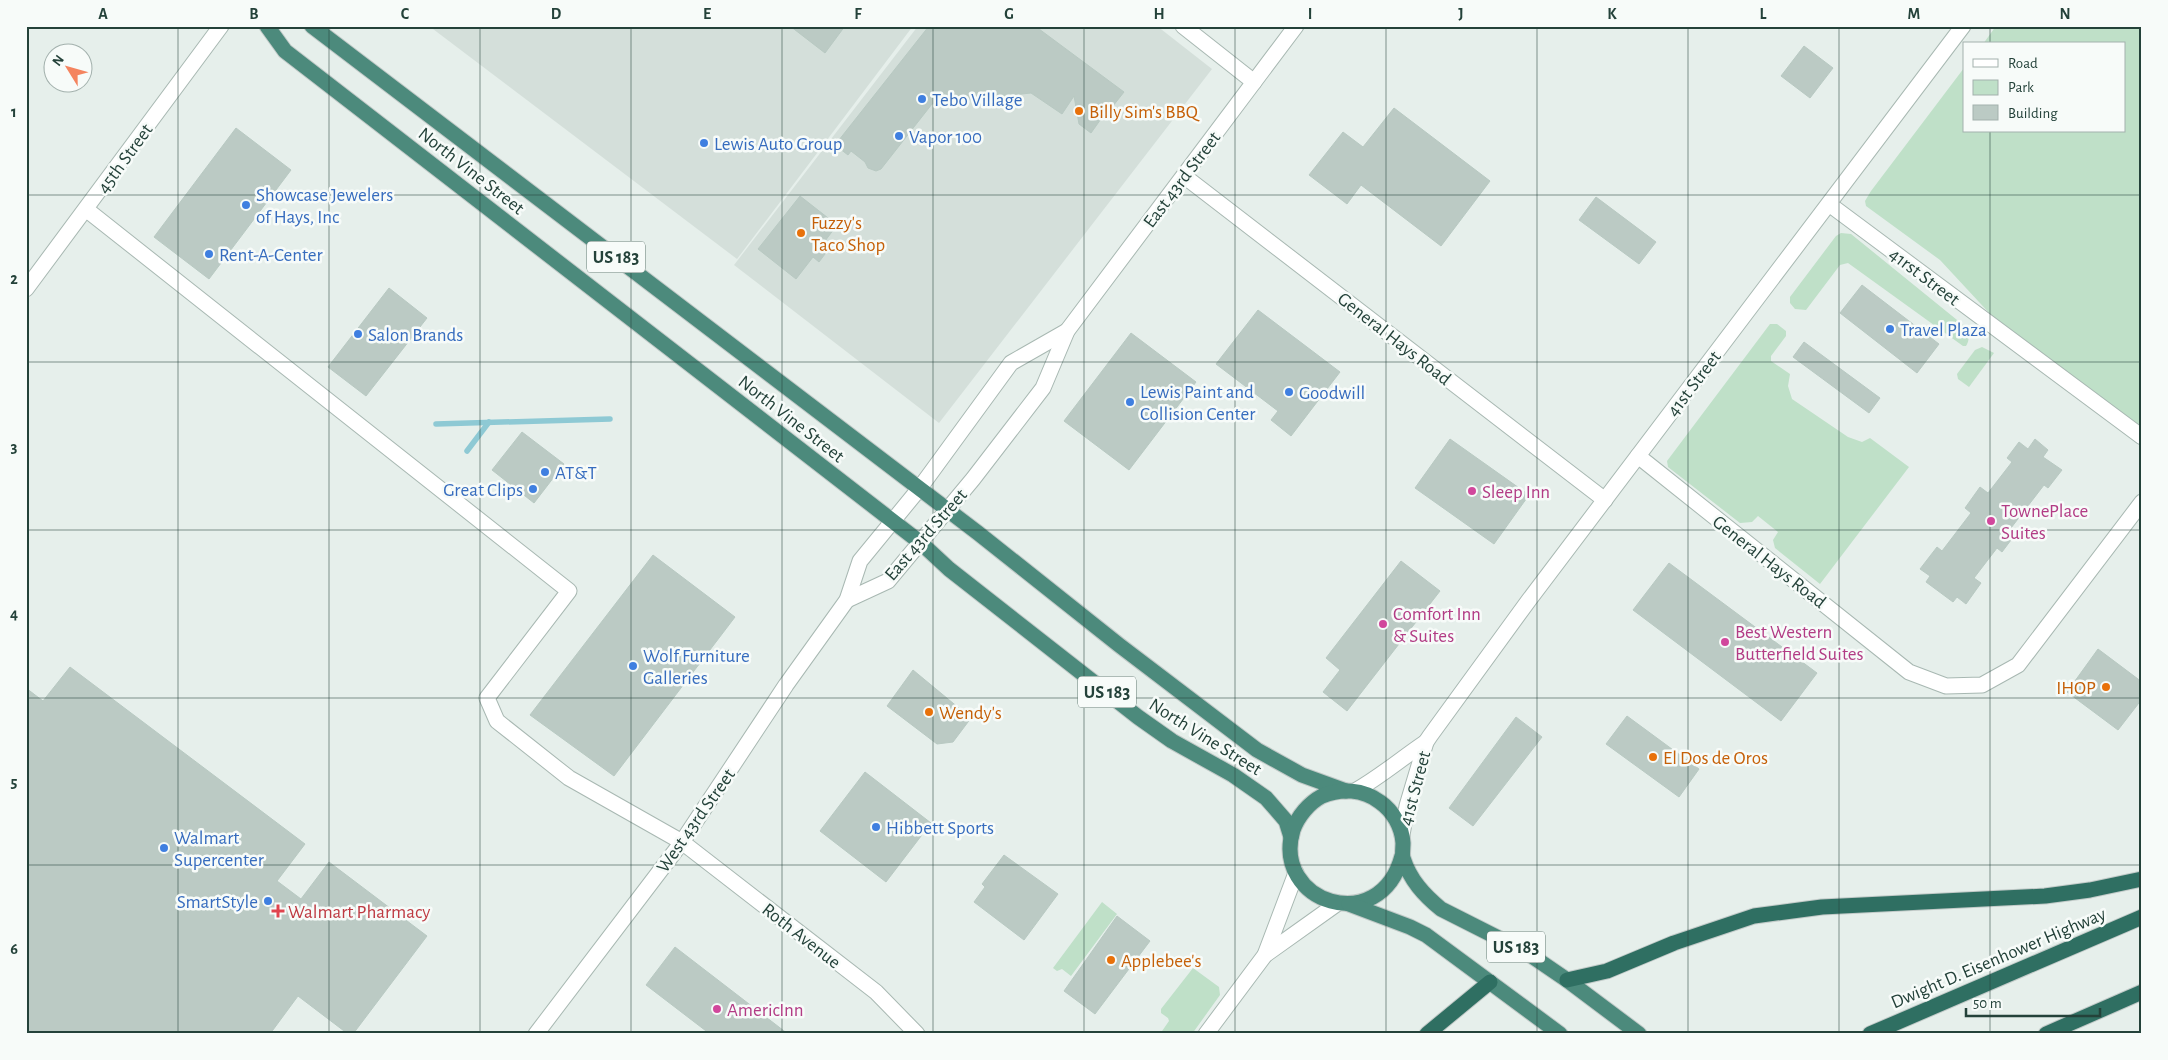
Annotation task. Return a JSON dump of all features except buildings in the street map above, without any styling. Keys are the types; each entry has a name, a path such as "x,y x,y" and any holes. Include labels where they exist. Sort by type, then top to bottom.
{"highway":[{"name":"North Vine Street","path":"267,26 285,51 892,521 949,569 1138,717 1172,741 1233,775 1266,798 1286,821 1291,837"},
{"name":"North Vine Street","path":"312,26 948,510 1119,646 1257,750 1302,775 1350,791"},
{"path":"1350,791 1368,795 1380,802 1398,822 1402,835 1402,856 1399,869 1384,890 1374,897 1344,904 1321,898 1307,887 1296,873 1291,855 1291,837 1295,825 1310,804 1333,792 1350,791"},
{"name":"US 183","path":"1402,856 1412,878 1429,900 1441,909 1526,952 1639,1034"},
{"path":"1567,980 1607,971 1674,943 1754,916 1822,907 2045,896 2090,890 2142,879"},
{"name":"US 183","path":"1344,904 1410,927 1426,936 1560,1034"},
{"name":"Dwight D. Eisenhower Highway","path":"1870,1034 2142,917"},
{"path":"1427,1034 1490,982"},
{"path":"2046,1034 2142,992"}],"street":[{"name":"45th Street","path":"26,289 221,26"},
{"path":"1183,26 1254,82"},
{"name":"East 43rd Street","path":"847,600 888,582 948,510 1043,388 1067,332 1296,26"},
{"name":"41st Street","path":"1350,791 1378,778 1426,742 1638,456 1963,26"},
{"name":"General Hays Road","path":"1184,176 1605,500"},
{"name":"41rst Street","path":"1829,204 2142,437"},
{"name":"Roth Avenue","path":"86,210 569,591 487,698 496,721 569,778 682,842 876,992 917,1034"},
{"name":"East 43rd Street","path":"847,600 860,561 919,489 1011,362 1067,332"},
{"name":"General Hays Road","path":"1638,456 1909,672 1946,686 1982,685 2018,665 2142,502"},
{"name":"West 43rd Street","path":"536,1034 682,842 786,685 847,600"},
{"name":"41st Street","path":"1402,835 1407,806 1426,742"},
{"path":"1206,1034 1265,955 1296,873"},
{"path":"1265,955 1344,904"}],"shaded area":[{"name":"Lewis Auto Group","path":"429,26 913,26 737,259"},
{"name":"Tebo Village","path":"918,26 1157,26 1212,69 939,423 734,265"}],"green space":[{"path":"1996,26 2142,26 2142,434 2005,330 1940,260 1866,206 1865,201 1871,191 1963,69 1963,132 2126,132 2126,42 1984,42"},
{"path":"1841,233 1851,234 1962,324 1968,335 1966,346 1963,346 1848,263 1840,265 1806,310 1795,309 1790,303 1790,297 1836,236"},
{"path":"1770,324 1777,324 1786,331 1786,336 1771,356 1771,361 1790,374 1788,386 1792,399 1848,437 1862,442 1870,438 1909,467 1820,584 1775,548 1773,540 1778,532 1758,516 1752,522 1740,523 1668,467 1667,461"},
{"path":"1982,347 1994,353 1969,387 1958,379 1957,374 1975,350"},
{"path":"1102,902 1117,914 1071,976 1062,969 1057,971 1053,968"},
{"path":"1193,968 1219,987 1220,995 1192,1034 1160,1034 1169,1021 1161,1013 1161,1009"}],"waterway":[{"path":"436,424 610,419"},
{"path":"467,451 489,422"}],"place":[{"name":"Tebo Village","path":"922,99"},
{"name":"Billy Sim's BBQ","path":"1079,111"},
{"name":"Vapor 100","path":"899,136"},
{"name":"Lewis Auto Group","path":"704,143"},
{"name":"Showcase Jewelers of Hays, Inc","path":"246,205"},
{"name":"Fuzzy's Taco Shop","path":"801,233"},
{"name":"Rent-A-Center","path":"209,254"},
{"name":"Travel Plaza","path":"1890,329"},
{"name":"Salon Brands","path":"358,334"},
{"name":"Goodwill","path":"1289,392"},
{"name":"Lewis Paint and Collision Center","path":"1130,402"},
{"name":"AT&T","path":"545,472"},
{"name":"Great Clips","path":"533,489"},
{"name":"Sleep Inn","path":"1472,491"},
{"name":"TownePlace Suites","path":"1991,521"},
{"name":"Comfort Inn & Suites","path":"1383,624"},
{"name":"Best Western Butterfield Suites","path":"1725,642"},
{"name":"Wolf Furniture Galleries","path":"633,666"},
{"name":"IHOP","path":"2106,687"},
{"name":"Wendy's","path":"929,712"},
{"name":"El Dos de Oros","path":"1653,757"},
{"name":"Hibbett Sports","path":"876,827"},
{"name":"Walmart Supercenter","path":"164,848"},
{"name":"SmartStyle","path":"268,901"},
{"name":"Walmart Pharmacy","path":"278,911"},
{"name":"Applebee's","path":"1111,960"},
{"name":"AmericInn","path":"717,1009"}]}
